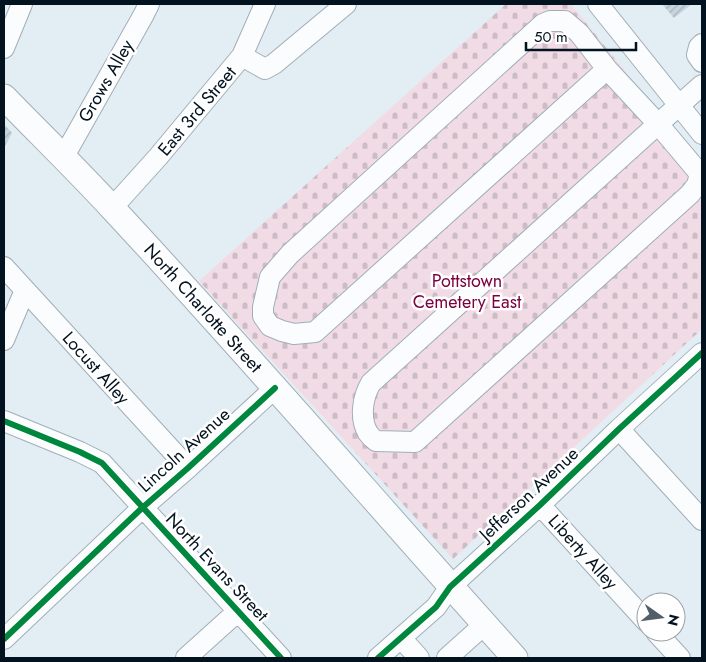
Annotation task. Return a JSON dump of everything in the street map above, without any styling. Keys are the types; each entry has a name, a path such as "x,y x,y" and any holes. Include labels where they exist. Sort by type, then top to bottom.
{"main road":[{"name":"North Charlotte Street","path":"4,97 112,208 515,658"}],"street":[{"path":"4,48 22,4"},
{"name":"Grows Alley","path":"63,158 149,4"},
{"name":"East 3rd Street","path":"112,208 158,157 242,56 265,4"},
{"path":"242,56 265,69 274,64 346,4"},
{"path":"598,4 702,134"},
{"path":"607,69 315,332 294,334 270,326 263,316 262,307 270,277 290,254 544,24 550,21 565,21 580,33 607,69 658,124 700,174 697,185 690,194 415,442 376,441 368,433 364,422 363,406 365,392 371,383 658,124 702,85"},
{"path":"702,44 697,55 702,62"},
{"name":"Locust Alley","path":"4,267 188,468"},
{"path":"4,340 24,290"},
{"name":"Jefferson Avenue","path":"378,658 436,606 450,587 702,353"},
{"name":"Lincoln Avenue","path":"4,639 142,508 275,388"},
{"name":"North Evans Street","path":"4,420 102,463 281,658"},
{"path":"619,429 702,520"},
{"name":"Liberty Alley","path":"540,505 636,610"},
{"path":"186,658 237,612"},
{"path":"447,658 485,624"},
{"path":"401,638 419,658"},
{"path":"665,642 680,658"}],"green space":[{"name":"Pottstown Cemetery East","path":"506,4 571,4 702,167 702,329 453,559 199,281"}],"building":[{"path":"662,4 692,4 674,18"},
{"path":"4,124 12,133 4,148"}],"cycle path":[{"path":"378,658 436,607 450,587 702,353"},
{"path":"4,639 142,508 275,388"},
{"path":"4,421 102,463 281,658"}]}
